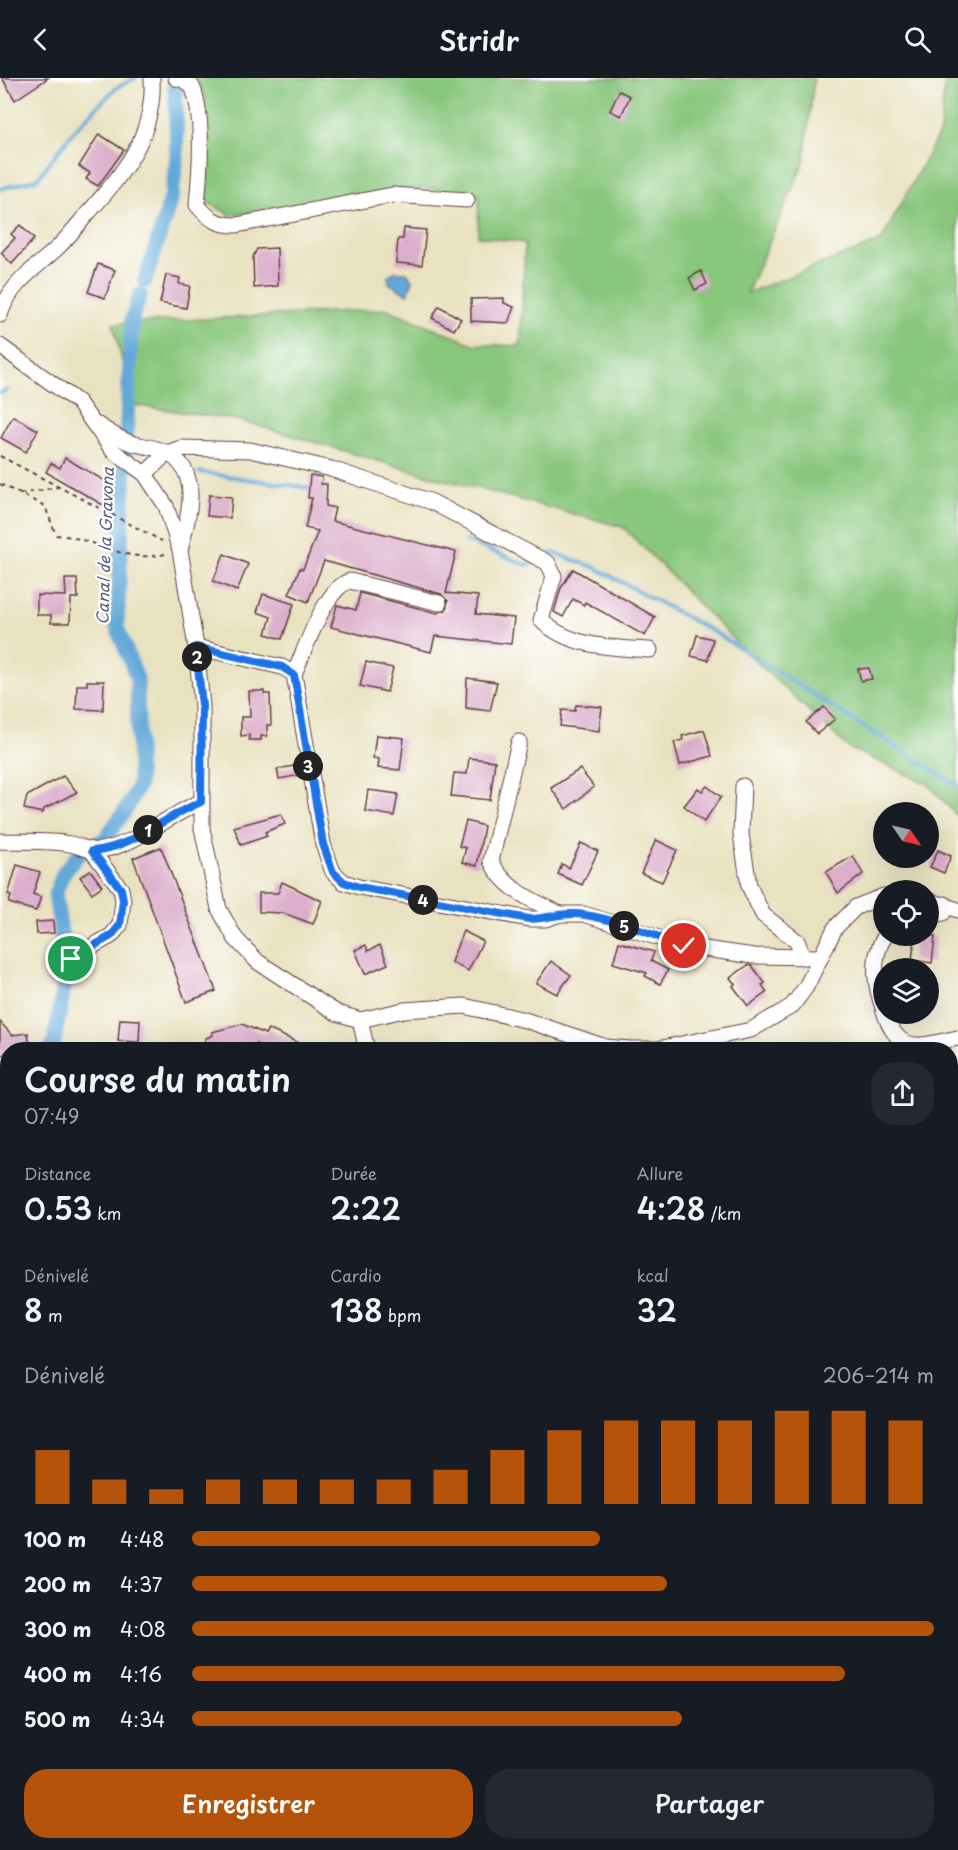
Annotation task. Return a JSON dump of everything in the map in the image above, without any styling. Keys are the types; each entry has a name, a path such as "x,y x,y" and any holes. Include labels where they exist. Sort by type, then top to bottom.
{"street":[{"path":"0,315 4,301 13,287 58,248 122,175 135,155 148,118 153,94 152,78"},
{"path":"176,78 184,79 194,89 199,131 197,205 207,217 221,225 237,225 392,195 467,200"},
{"path":"0,346 78,402 113,451 145,474 166,506 180,550 196,647 202,706 202,828 219,909 235,938 258,962 337,1012 360,1020 404,1010 464,1006 525,1020 591,1042"},
{"path":"90,421 118,438 167,453 178,461 191,482 187,523 180,550"},
{"path":"145,474 167,453 181,448 250,450 331,469 432,502 548,563 554,576 541,620 550,629 597,646 650,650"},
{"path":"439,603 350,581 342,583 329,598 294,675 323,844 333,872 344,882 359,887 529,919 546,919 560,914 584,914 684,946 753,956 811,957"},
{"path":"196,647 282,667 294,675"},
{"path":"519,742 491,861 498,875 516,892 560,914"},
{"path":"743,786 741,834 749,886 763,915 798,941 811,957"},
{"path":"0,841 70,844 92,851 126,843 177,812 201,802"},
{"path":"65,962 111,936 120,925 123,900 121,889 92,851"},
{"path":"692,1042 751,1030 792,1006 806,987 811,957 856,907 873,900"},
{"path":"360,1020 364,1042"},
{"path":"888,1024 891,1033 903,1042"},
{"path":"938,1042 958,1038"}],"path":[{"path":"0,456 180,550"},
{"path":"0,484 45,506 56,535 74,536 129,556 149,558 180,550"},
{"path":"20,494 58,487"}],"green space":[{"path":"196,78 814,78 804,162 747,293 881,241 940,132 945,78 958,78 958,817 928,784 849,748 749,655 623,527 423,474 238,420 133,405 113,324 387,309 473,344 520,346 525,243 478,236 479,195 424,188 231,215 205,201 205,97"}],"water":[{"path":"394,272 407,272 413,281 407,294 389,283 388,276"}],"building":[{"path":"2,78 48,78 15,100"},
{"path":"619,91 630,96 621,116 610,111"},
{"path":"99,134 124,150 98,186 86,179 90,173 79,166"},
{"path":"20,225 34,239 12,264 1,253 15,238 11,234"},
{"path":"404,228 426,230 422,265 396,263 398,239 403,239"},
{"path":"277,248 278,286 254,288 253,257 257,249"},
{"path":"98,264 115,270 105,298 88,292"},
{"path":"701,271 707,284 695,290 689,278"},
{"path":"166,275 180,278 179,284 190,286 186,308 160,303"},
{"path":"504,298 504,303 514,307 508,323 471,321 471,299"},
{"path":"439,306 461,319 454,330 432,318"},
{"path":"13,416 38,430 26,452 1,438"},
{"path":"65,458 114,486 103,505 46,472 51,463 60,468"},
{"path":"310,475 322,477 321,484 327,484 326,506 335,508 332,521 456,552 446,593 478,596 476,614 514,618 511,644 435,636 431,652 331,627 337,605 356,610 360,593 437,613 446,610 448,601 441,594 324,561 308,602 289,594 300,568 303,569 318,531 305,528 312,498 308,498"},
{"path":"209,495 232,497 230,518 207,516"},
{"path":"224,554 248,564 237,591 213,581"},
{"path":"573,569 655,617 645,636 585,602 584,605 573,599 563,617 554,612 561,588"},
{"path":"65,579 77,579 78,598 71,598 70,623 51,623 51,615 37,615 37,595 66,596"},
{"path":"263,594 294,604 282,639 266,634 271,617 257,612"},
{"path":"697,635 713,639 708,660 691,656"},
{"path":"366,662 393,668 387,692 360,686"},
{"path":"869,668 872,679 861,681 858,669"},
{"path":"467,678 497,682 490,711 466,708"},
{"path":"87,681 104,681 103,710 76,709 77,685 87,685"},
{"path":"249,691 264,691 264,694 270,694 271,725 267,725 267,736 261,736 261,740 249,740 249,735 241,736 241,717 250,717"},
{"path":"576,705 602,707 599,731 560,726 562,710 575,711"},
{"path":"824,707 835,719 817,734 806,722"},
{"path":"704,730 712,756 680,765 674,742 683,740 682,736"},
{"path":"376,735 404,738 400,770 378,768 379,759 373,758"},
{"path":"469,758 495,761 490,800 451,796 454,773 467,774"},
{"path":"300,765 301,775 279,779 277,769"},
{"path":"580,769 594,787 566,809 551,788"},
{"path":"63,776 77,792 44,809 43,813 24,809 27,796"},
{"path":"707,786 721,797 704,822 684,806 698,788 702,791"},
{"path":"368,790 398,794 394,816 365,811"},
{"path":"281,814 285,824 265,832 267,836 241,845 234,827"},
{"path":"466,821 484,826 477,866 462,862 466,848 459,846"},
{"path":"656,840 677,850 662,882 641,873"},
{"path":"581,843 598,851 582,885 558,874 562,864 569,868"},
{"path":"161,847 216,991 186,1002 133,858"},
{"path":"939,850 951,856 944,873 932,868 939,868"},
{"path":"853,856 863,874 838,893 826,872"},
{"path":"17,865 40,872 33,894 41,897 36,911 9,903 11,896 8,895"},
{"path":"90,870 102,886 92,893 80,877"},
{"path":"282,882 322,901 313,924 283,913 259,912 259,893 278,893"},
{"path":"53,921 54,933 37,934 36,922"},
{"path":"463,931 483,941 468,971 451,962"},
{"path":"619,942 654,952 651,961 668,970 660,984 645,976 647,973 613,963"},
{"path":"366,945 368,951 380,945 388,964 365,974 355,950"},
{"path":"914,946 934,946 933,958 912,958"},
{"path":"551,961 571,975 557,994 536,983"},
{"path":"748,965 752,966 765,983 762,985 767,992 748,1006 733,986 735,984 730,978"},
{"path":"120,1019 140,1020 139,1042 118,1041"},
{"path":"0,1022 12,1035 28,1033 29,1042 0,1042"},
{"path":"242,1024 265,1034 268,1029 296,1042 204,1042 206,1038 213,1035 212,1032"}],"waterway":[{"path":"0,189 37,179 76,128 116,88 135,78"},
{"name":"Canal de la Gravona","path":"145,281 171,199 177,158 175,78"},
{"name":"Canal de la Gravona","path":"54,1042 67,970 55,894 64,872 79,854 105,839 127,808 139,784 137,678 117,627 132,319 140,295"},
{"path":"0,393 8,390"},
{"path":"199,472 309,488"},
{"path":"466,541 527,565 537,561"},
{"path":"546,556 553,553 594,567 719,635 958,786"}],"route":[{"path":"71,959 111,936 120,925 123,900 121,889 92,851 126,843 177,812 201,802 202,706 196,647 282,667 294,675 323,844 333,872 344,882 359,887 529,919 546,919 560,914 584,914 684,946"}]}
